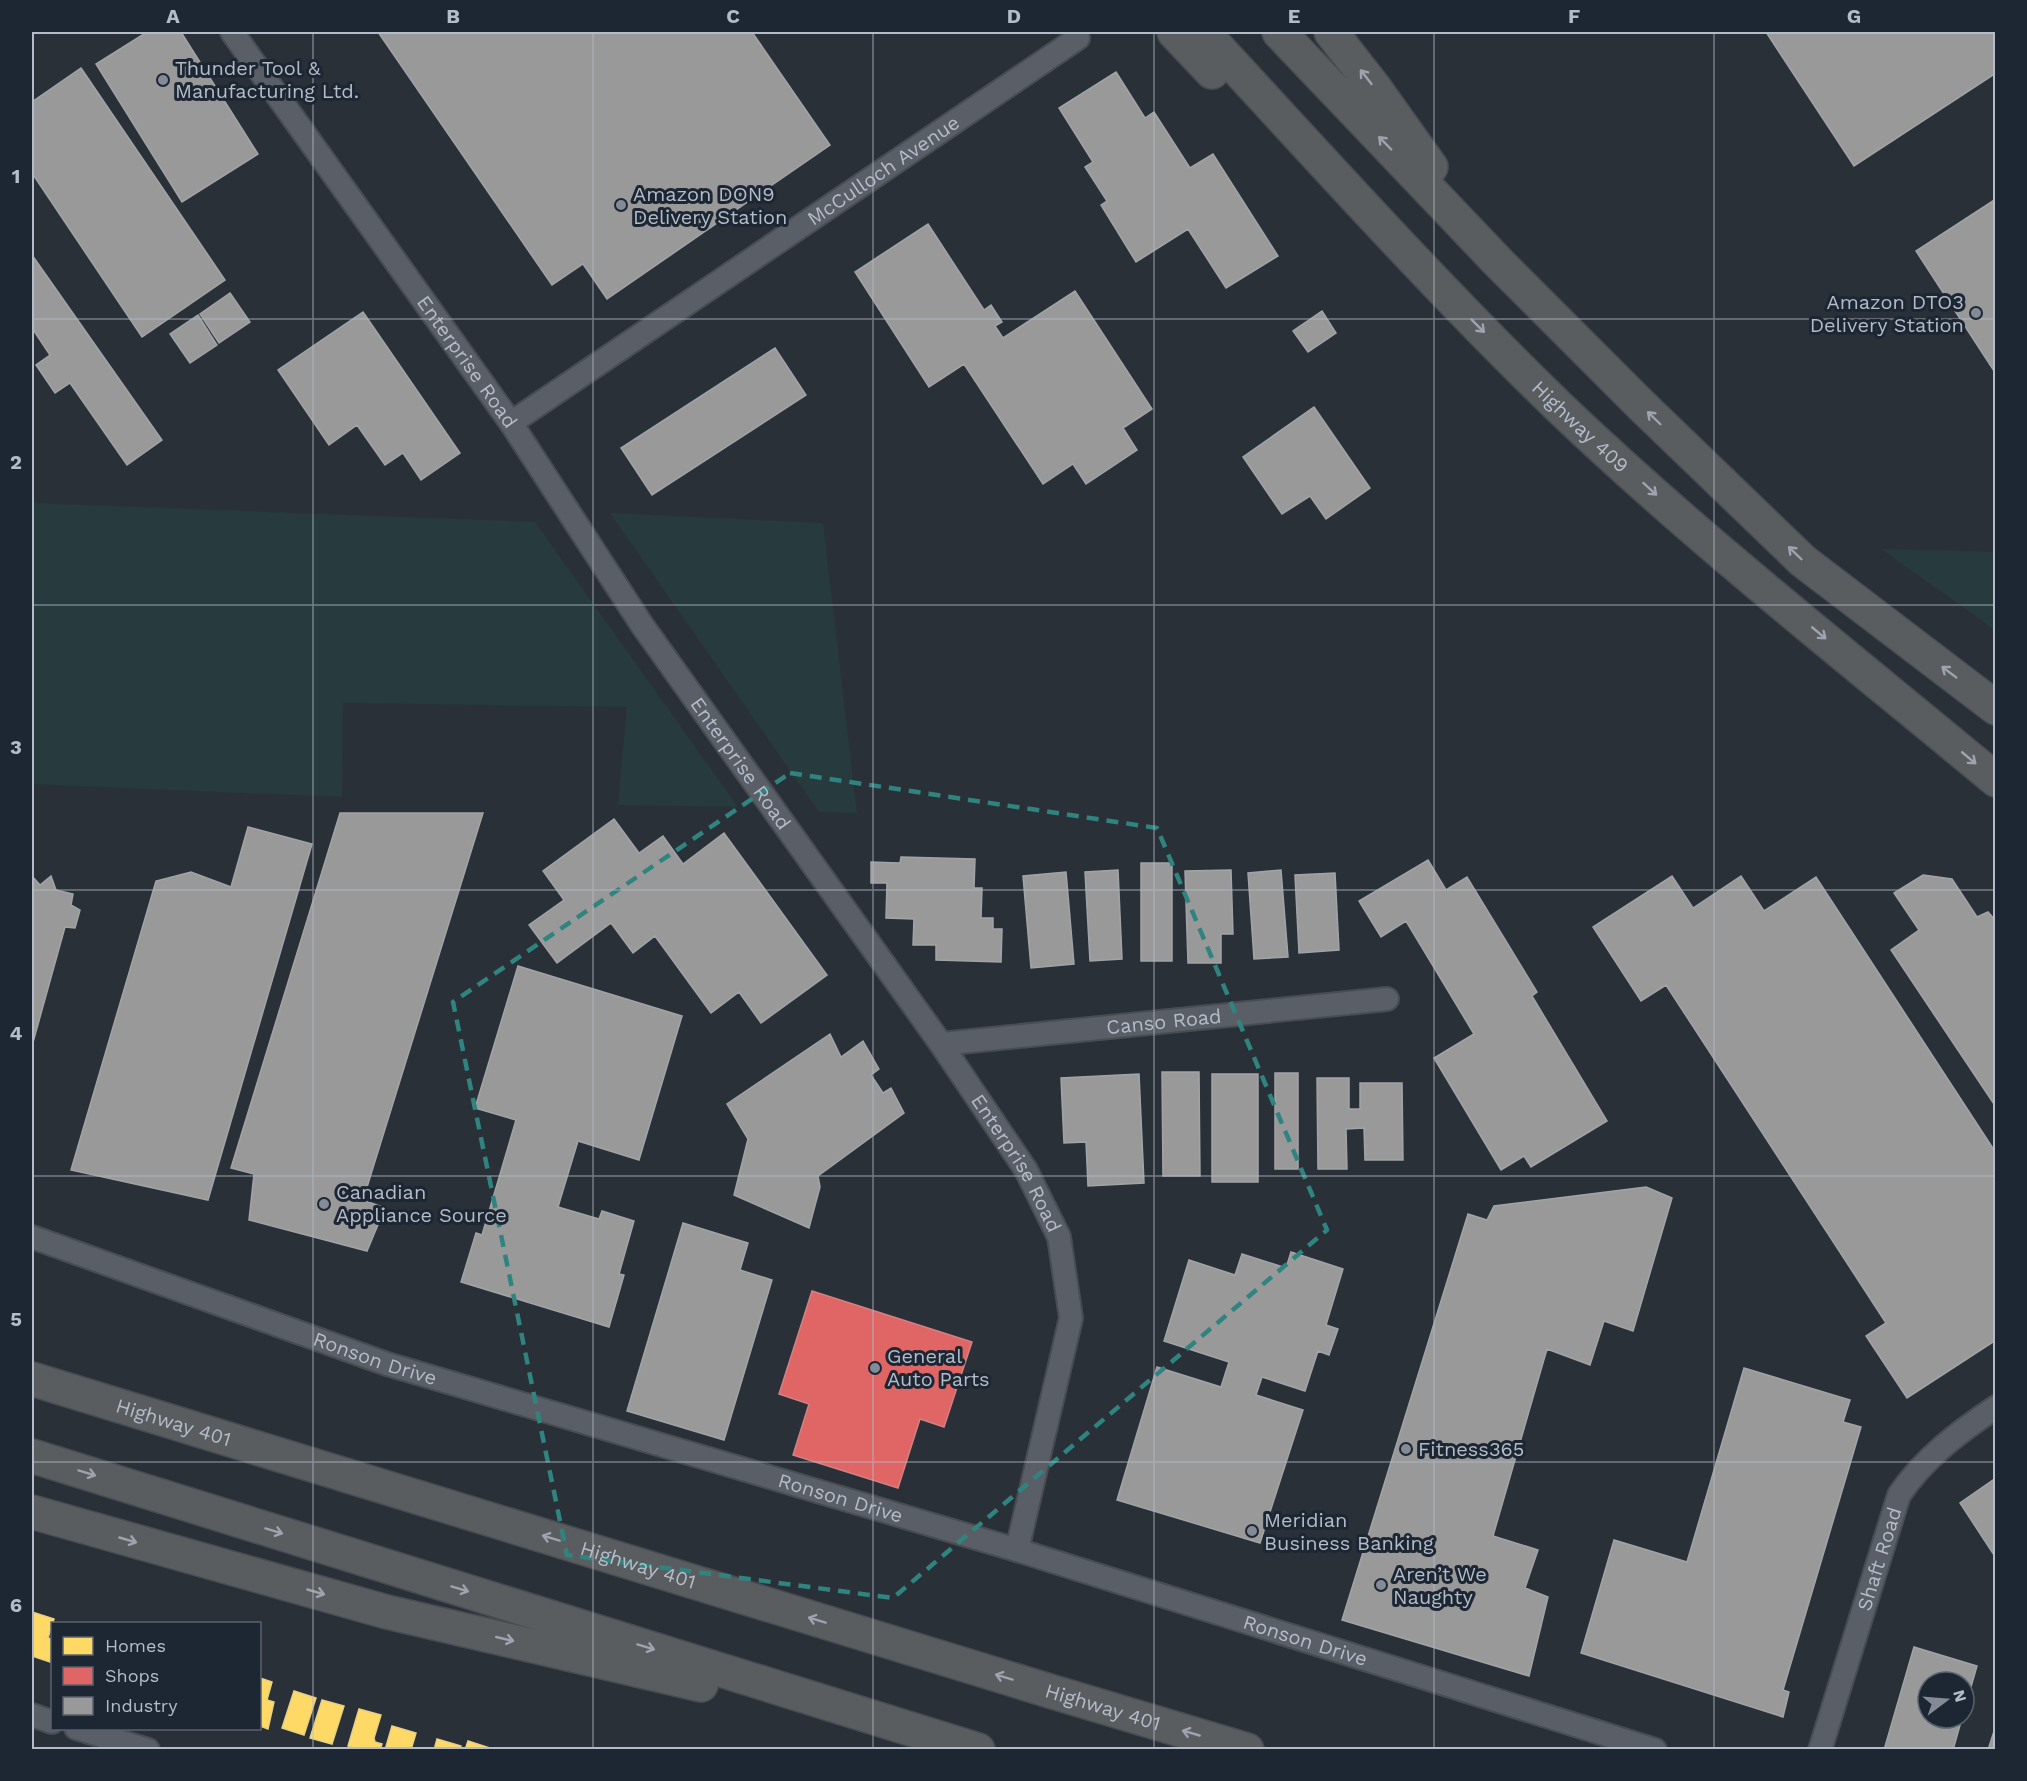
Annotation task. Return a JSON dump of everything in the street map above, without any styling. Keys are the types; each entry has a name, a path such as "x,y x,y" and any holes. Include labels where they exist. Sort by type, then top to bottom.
{"highway":[{"path":"1174,32 1230,91 1436,285"},
{"name":"Highway 409","path":"1203,32 1436,285 1559,406 1693,528 1995,780"},
{"path":"1279,32 1498,262 1641,405 1803,561 1995,708"},
{"path":"1331,32 1374,87 1498,262"},
{"name":"Highway 401","path":"32,1379 1042,1689 1247,1749"},
{"path":"32,1456 971,1748"},
{"path":"32,1512 387,1612 971,1748"}],"street":[{"name":"Enterprise Road","path":"232,32 510,423 642,625 941,1044 1026,1170 1059,1237 1071,1318 1017,1550"},
{"name":"McCulloch Avenue","path":"510,423 1078,38"},
{"name":"Canso Road","path":"941,1044 1387,999"},
{"name":"Ronson Drive","path":"32,1237 387,1364 1017,1550 1655,1749"},
{"name":"Shaft Road","path":"1820,1749 1899,1495 1913,1474 1929,1458 1957,1434 1995,1407"},
{"path":"32,1715 51,1722"},
{"path":"83,1730 148,1749"}],"highlighted area":[{"path":"790,773 1157,828 1327,1230 893,1598 567,1555 453,1002"}],"green space":[{"path":"32,503 535,522 738,807 618,805 627,707 343,703 342,797 32,784"},
{"path":"610,513 823,523 857,813 819,812"},
{"path":"1881,549 1995,552 1995,630"}],"building: Homes":[{"path":"32,1612 54,1619 51,1622 48,1638 51,1639 50,1662 32,1656"},
{"path":"261,1678 272,1682 267,1700 274,1702 268,1729 261,1726"},
{"path":"294,1691 316,1698 304,1735 282,1728"},
{"path":"322,1700 344,1706 332,1744 310,1738"},
{"path":"359,1709 381,1715 374,1738 375,1742 382,1744 380,1750 360,1750 348,1746"},
{"path":"392,1726 416,1733 411,1750 385,1750"},
{"path":"437,1739 461,1746 460,1750 434,1750"},
{"path":"468,1741 490,1748 490,1750 465,1750"}],"building: Shops":[{"name":"General Auto Parts","path":"812,1291 972,1342 944,1427 920,1419 898,1488 793,1455 809,1404 779,1394"}],"building: Industry":[{"path":"147,32 181,32 258,154 182,202 96,64"},
{"name":"Amazon DON9 Delivery Station","path":"378,32 752,32 830,145 607,299 583,264 552,285"},
{"path":"1766,32 1996,32 1996,73 1854,166"},
{"path":"81,68 225,280 142,337 32,173 32,102"},
{"path":"1116,72 1145,118 1154,112 1190,168 1213,154 1278,256 1226,288 1188,229 1136,262 1101,205 1107,201 1085,167 1093,162 1059,108"},
{"name":"Amazon DTO3 Delivery Station","path":"1996,199 1996,374 1916,251"},
{"path":"928,224 984,310 991,305 1002,322 995,326 1003,338 1075,291 1152,409 1123,428 1137,450 1086,484 1073,464 1043,484 964,364 929,387 855,272"},
{"path":"32,255 162,440 127,465 70,383 55,393 36,365 50,355 32,328"},
{"path":"230,293 250,322 219,343 200,314"},
{"path":"1322,311 1336,333 1308,352 1293,331"},
{"path":"363,312 460,453 421,480 403,453 385,465 357,425 329,445 278,370"},
{"path":"198,315 217,345 190,363 170,334"},
{"path":"775,348 806,395 652,495 621,448"},
{"path":"1314,407 1370,488 1326,519 1310,496 1282,514 1243,457"},
{"path":"340,813 483,813 363,1200 385,1208 367,1251 249,1220 254,1174 231,1168"},
{"path":"614,819 639,853 663,836 683,864 724,833 827,975 761,1023 739,992 711,1013 655,936 633,953 611,923 557,963 529,925 564,900 543,871"},
{"path":"248,827 312,844 208,1200 71,1170 156,881 191,872 231,887"},
{"path":"901,857 975,859 974,888 982,888 981,918 993,918 993,929 1002,929 1001,962 936,960 936,945 913,945 914,919 886,918 887,883 871,883 871,862 900,863"},
{"path":"1428,860 1446,890 1467,877 1537,992 1532,996 1607,1121 1531,1167 1524,1156 1501,1170 1434,1058 1474,1034 1406,921 1381,937 1359,901"},
{"path":"1141,863 1172,863 1172,961 1141,961"},
{"path":"1118,870 1122,959 1090,961 1085,872"},
{"path":"1231,870 1233,934 1221,934 1221,963 1188,963 1185,871"},
{"path":"1281,870 1288,957 1254,959 1248,873"},
{"path":"1066,872 1074,964 1031,968 1023,876"},
{"path":"1335,873 1339,950 1299,953 1295,875"},
{"path":"1923,875 1952,879 1977,917 1988,912 1996,921 1996,1107 1891,950 1919,930 1894,893"},
{"path":"32,876 40,885 51,876 56,890 73,894 71,905 80,910 75,928 65,927 32,1046"},
{"path":"1672,876 1693,908 1741,876 1764,911 1816,877 1996,1153 1996,1340 1907,1398 1866,1336 1886,1323 1666,985 1641,1001 1593,927"},
{"path":"518,966 682,1016 639,1160 578,1141 558,1207 599,1219 602,1211 634,1221 619,1274 624,1275 609,1327 461,1282 476,1233 482,1235 516,1120 475,1108"},
{"path":"830,1034 841,1057 863,1041 879,1069 871,1075 883,1093 891,1088 904,1113 818,1176 820,1187 809,1228 734,1195 748,1139 727,1104"},
{"path":"1162,1072 1199,1072 1200,1176 1163,1176"},
{"path":"1275,1073 1298,1073 1298,1169 1275,1169"},
{"path":"1139,1074 1144,1183 1088,1186 1086,1142 1064,1143 1061,1078"},
{"path":"1212,1074 1258,1074 1258,1182 1212,1182"},
{"path":"1317,1078 1349,1078 1349,1109 1360,1109 1360,1083 1402,1083 1403,1160 1365,1160 1364,1128 1346,1129 1347,1169 1318,1169"},
{"path":"1646,1187 1672,1198 1633,1331 1604,1321 1590,1365 1547,1349 1493,1536 1538,1550 1525,1588 1548,1597 1529,1676 1342,1620 1468,1214 1487,1220 1494,1206"},
{"path":"683,1223 748,1243 740,1270 772,1280 724,1440 627,1411"},
{"path":"1291,1252 1343,1269 1326,1325 1338,1329 1329,1355 1318,1351 1305,1391 1262,1377 1256,1395 1303,1410 1260,1543 1117,1500 1157,1367 1221,1387 1229,1362 1164,1341 1189,1260 1235,1275 1242,1254 1286,1268"},
{"path":"1744,1368 1850,1400 1843,1422 1861,1427 1783,1690 1789,1692 1783,1717 1581,1653 1614,1540 1687,1562"},
{"path":"1996,1478 1996,1558 1960,1503"},
{"path":"1914,1647 1977,1666 1976,1670 1916,1670 1916,1730 1959,1730 1953,1750 1884,1750"},
{"path":"1996,1725 1996,1750 1988,1750"}],"place":[{"name":"Thunder Tool & Manufacturing Ltd.","path":"163,80"},
{"name":"Amazon DON9 Delivery Station","path":"621,205"},
{"name":"Amazon DTO3 Delivery Station","path":"1976,313"},
{"name":"Canadian Appliance Source","path":"324,1204"},
{"name":"General Auto Parts","path":"875,1368"},
{"name":"Fitness365","path":"1406,1449"},
{"name":"Meridian Business Banking","path":"1252,1531"},
{"name":"Aren’t We Naughty","path":"1381,1585"}]}
